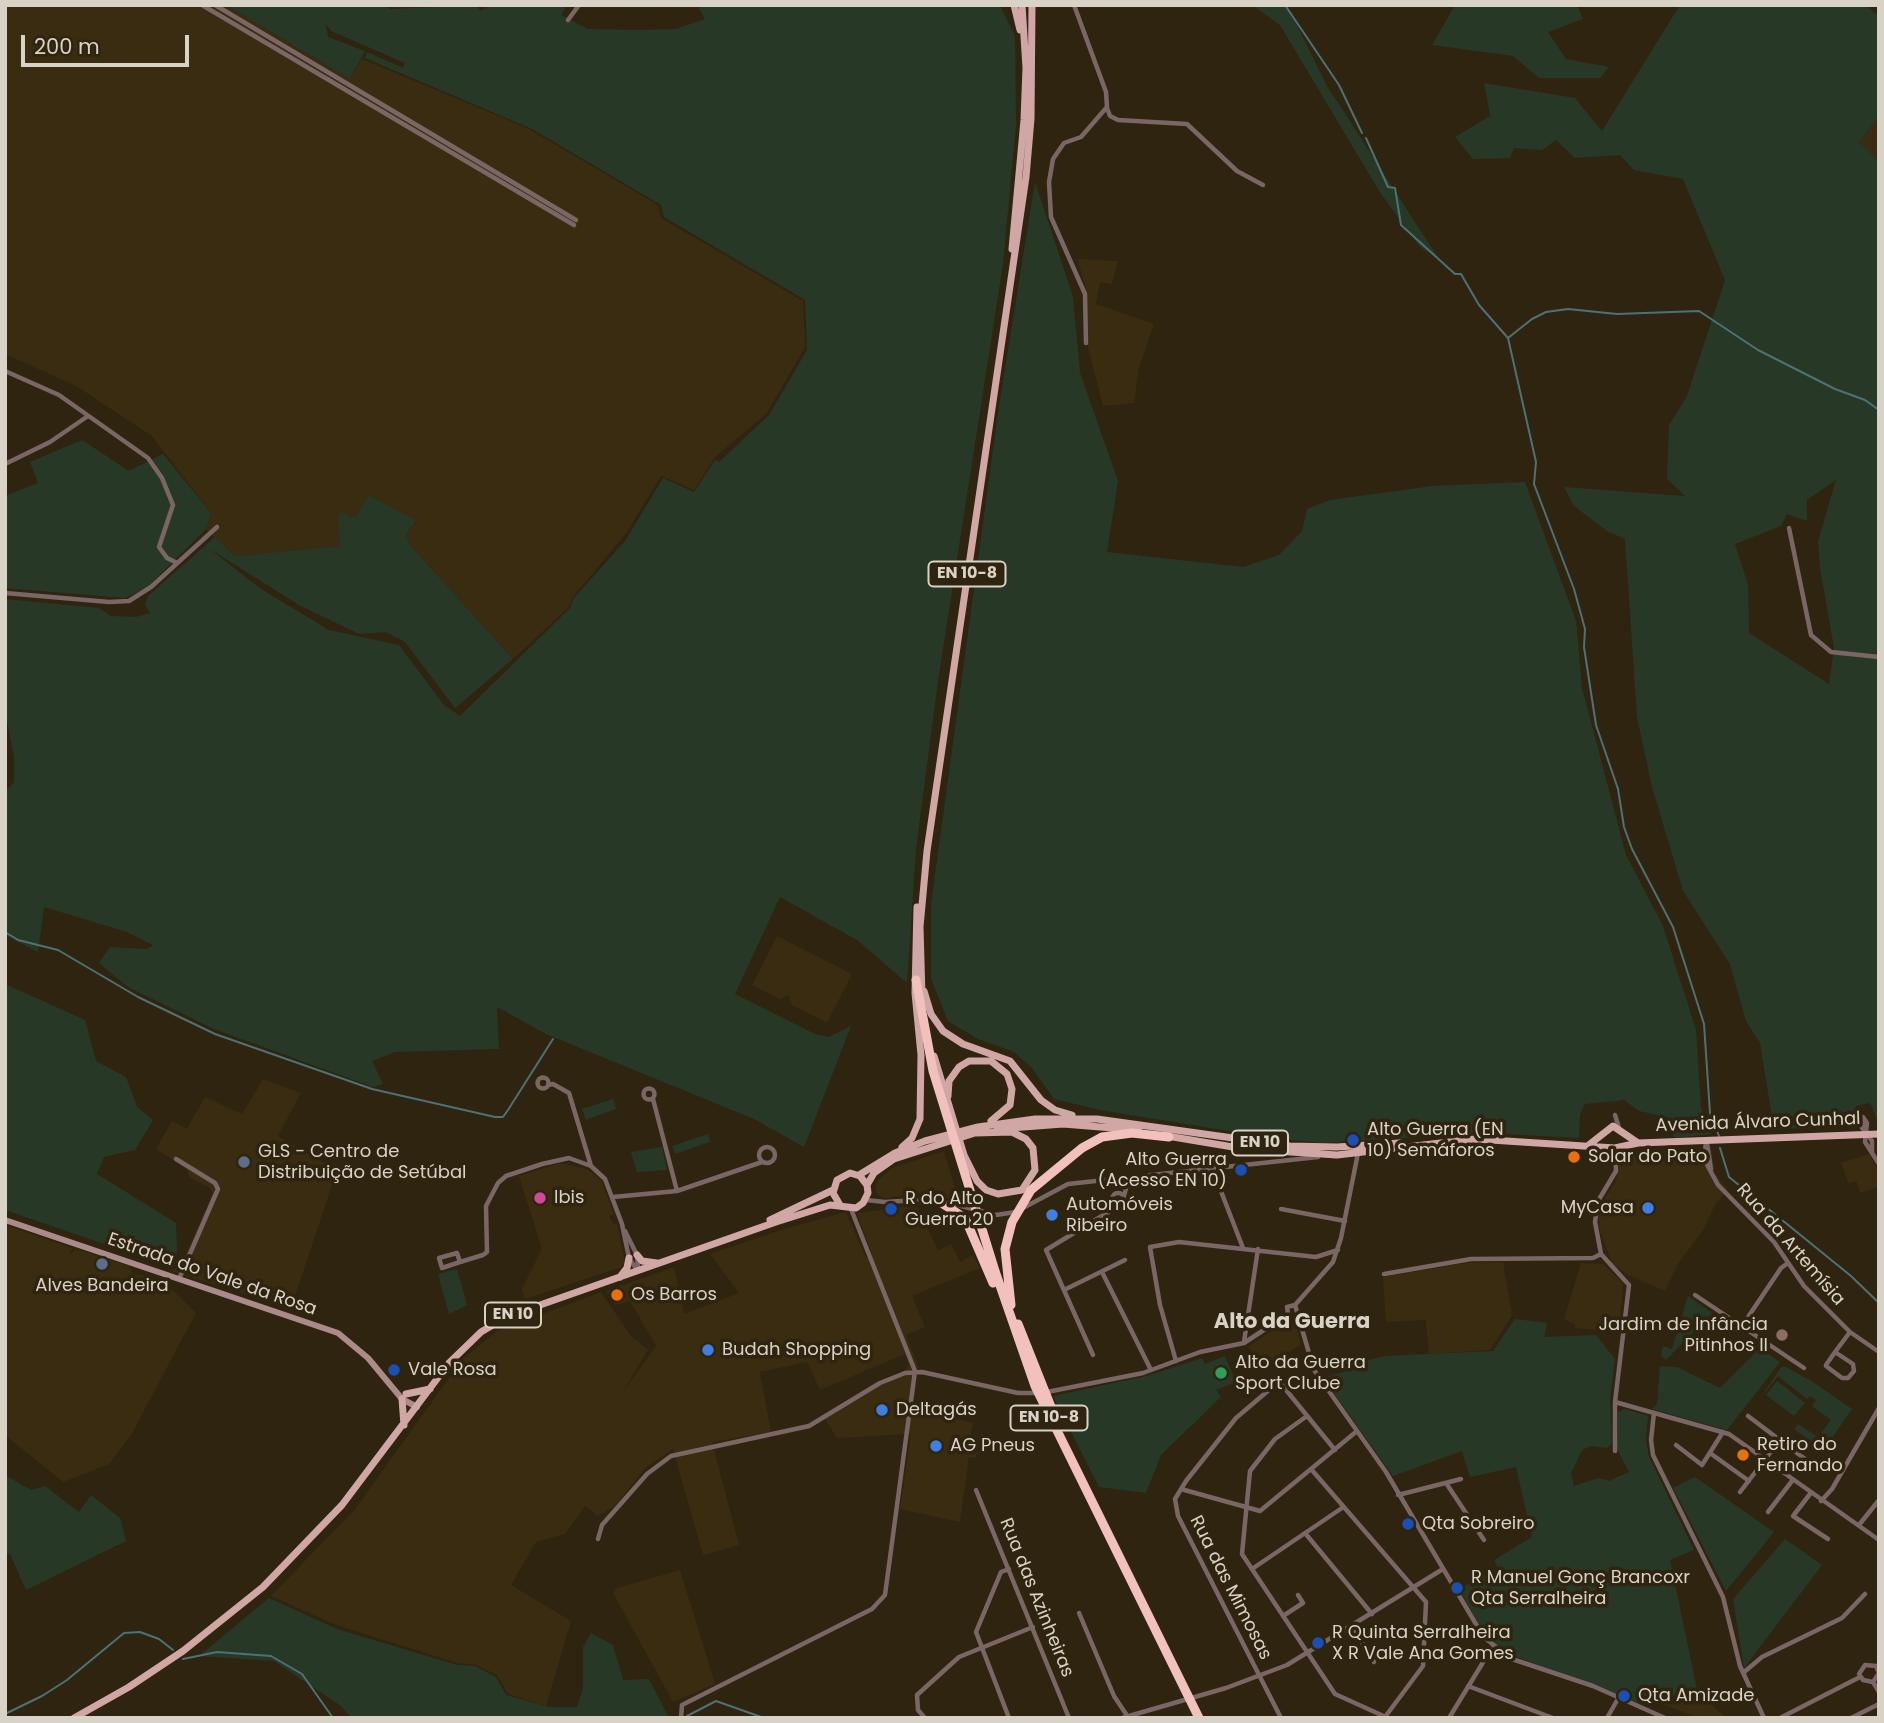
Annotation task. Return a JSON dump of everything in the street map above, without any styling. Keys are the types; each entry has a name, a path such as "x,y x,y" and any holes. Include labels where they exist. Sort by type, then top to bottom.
{"highway":[{"name":"EN 10-8","path":"919,980 930,1060 962,1155 1016,1336 1057,1434 1199,1718"},
{"path":"1011,1306 1005,1264 1008,1233 1023,1200 1082,1148 1102,1138 1132,1133 1169,1137"},
{"path":"935,1199 956,1209 970,1225 1016,1336"},
{"name":"EN 10-8","path":"986,1234 1011,1306 1061,1431 1116,1542 1124,1566"}],"main road":[{"path":"1014,5 1020,27 1028,90"},
{"name":"EN 10-8","path":"919,980 916,921 1007,297 1028,90 1027,5"},
{"path":"919,980 931,1014 943,1031 963,1044 1010,1061 1034,1093 1049,1107 1063,1113 1097,1118"},
{"path":"895,1153 912,1138 920,1119 919,980"},
{"path":"950,1118 948,1091 953,1072 969,1061 991,1061 1002,1068 1011,1081 1010,1105 999,1118 973,1130"},
{"name":"EN 10","path":"859,1175 895,1153 1018,1120 1097,1118 1290,1146 1425,1143 1488,1138 1619,1146"},
{"name":"EN 10","path":"867,1185 874,1173 894,1159 973,1130 1063,1124 1113,1127 1245,1149 1337,1155 1425,1143"},
{"path":"1606,1145 1607,1129"},
{"path":"1590,1144 1607,1129 1621,1130 1619,1146"},
{"path":"962,1155 977,1181 986,1190 1010,1194 1022,1189 1031,1180 1036,1159 1026,1139 1012,1132 973,1130"},
{"name":"Avenida Álvaro Cunhal","path":"1621,1130 1638,1143"},
{"name":"Avenida Álvaro Cunhal","path":"1619,1146 1638,1143 1879,1134"},
{"path":"850,1173 859,1175 867,1185 866,1200 851,1209 840,1205 833,1190 840,1176 850,1173"},
{"name":"EN 10","path":"721,1241 833,1190"},
{"name":"EN 10","path":"74,1718 129,1687 183,1651 263,1587 335,1513 467,1344 495,1323 721,1241 830,1205 840,1205"},
{"path":"620,1278 633,1256 646,1262 661,1263"},
{"path":"404,1425 404,1396 430,1389"}],"street":[{"path":"202,5 575,223 215,5"},
{"path":"568,20 579,5"},
{"path":"1074,5 1106,92 1110,116 1118,120 1187,124 1237,171 1264,184"},
{"path":"1086,343 1085,294 1051,217 1049,182 1053,159 1064,143 1081,137 1107,107"},
{"path":"5,371 59,395 148,458 162,478 173,505 159,547 167,558 177,562"},
{"path":"5,464 50,442 88,416"},
{"path":"5,593 109,602 129,601 151,587 217,527"},
{"path":"1789,528 1811,635 1831,652 1847,656 1879,657"},
{"path":"548,1085 553,1084 569,1093 591,1166"},
{"path":"653,1098 677,1191"},
{"path":"1866,1135 1867,1146 1879,1164"},
{"name":"Rua da Artemísia","path":"1706,1142 1704,1159 1711,1173 1774,1242 1804,1286 1850,1332 1879,1352"},
{"path":"1615,1451 1615,1402 1629,1285 1601,1254 1595,1212 1616,1171 1619,1146"},
{"path":"1288,1314 1287,1307 1295,1305 1326,1273 1338,1250 1359,1153"},
{"path":"866,1200 886,1202 935,1199 1003,1216 1017,1212 1068,1184 1337,1155"},
{"path":"460,1262 457,1252 439,1258 442,1268 460,1262 487,1252 486,1206 492,1191 506,1176 558,1158 580,1160 605,1179 638,1271"},
{"path":"176,1160 215,1183 219,1189 180,1279"},
{"path":"613,1197 677,1191 762,1162"},
{"path":"1212,1168 1243,1248"},
{"path":"1093,1355 1046,1250 1119,1205 1129,1177"},
{"path":"1119,1205 1113,1202 1112,1196 1119,1193 1124,1196"},
{"path":"681,1718 682,1705 872,1609 882,1601 915,1371 851,1209"},
{"path":"1281,1209 1345,1221"},
{"name":"Estrada do Vale da Rosa","path":"5,1220 338,1333 354,1344 417,1407"},
{"path":"1176,1361 1160,1305 1150,1247 1168,1243 1258,1249 1316,1257 1338,1250"},
{"path":"1244,1343 1258,1249"},
{"path":"1384,1274 1480,1258 1593,1258 1601,1254"},
{"path":"1064,1290 1125,1260"},
{"path":"1742,1326 1781,1268 1788,1263"},
{"path":"1102,1272 1151,1370"},
{"path":"1695,1295 1804,1368"},
{"path":"1295,1305 1314,1370 1398,1496 1472,1621 1493,1646 1509,1658 1619,1697 1665,1718"},
{"path":"598,1539 601,1525 647,1474 671,1456 808,1426 880,1383 915,1371 1018,1393 1042,1394 1151,1370 1244,1343 1288,1314 1296,1315"},
{"path":"1835,1352 1853,1364 1854,1371 1848,1378 1842,1378 1826,1368 1835,1352 1850,1332"},
{"path":"1335,1450 1282,1385 1274,1385 1236,1419 1181,1489 1246,1509 1263,1509 1335,1450 1357,1431"},
{"path":"1615,1402 1723,1432 1879,1540"},
{"path":"1821,1501 1832,1489 1879,1408"},
{"path":"1654,1413 1651,1440 1653,1455 1723,1597 1743,1673 1764,1718"},
{"path":"1307,1416 1275,1439 1252,1466 1242,1554 1338,1697 1385,1717 1423,1665 1426,1602 1311,1469"},
{"path":"1748,1416 1809,1462"},
{"path":"1676,1445 1702,1465 1723,1432"},
{"path":"1740,1492 1780,1440"},
{"path":"1710,1453 1749,1481"},
{"path":"1398,1496 1461,1479"},
{"path":"1768,1512 1792,1481"},
{"path":"1446,1483 1484,1540"},
{"name":"Rua das Mimosas","path":"1181,1489 1175,1499 1178,1516 1281,1718"},
{"name":"Rua das Azinheiras","path":"976,1490 1069,1718"},
{"path":"1810,1494 1793,1516 1828,1539"},
{"path":"1859,1525 1879,1500"},
{"path":"1252,1569 1342,1508"},
{"path":"1305,1533 1372,1614"},
{"path":"1009,1569 1002,1572 976,1632 1009,1718"},
{"path":"1079,1613 1114,1696 1126,1717 1259,1676 1307,1654 1443,1569"},
{"path":"1743,1673 1762,1657 1842,1618 1865,1594"},
{"path":"1283,1616 1303,1603 1298,1595"},
{"path":"1352,1626 1374,1662"},
{"path":"925,1718 916,1702 921,1690 959,1657 1033,1627"},
{"path":"1449,1718 1493,1646"},
{"path":"1860,1677 1860,1670 1865,1665 1877,1664 1878,1676 1873,1682"},
{"path":"1860,1677 1866,1682 1873,1682"},
{"path":"1780,1718 1860,1677"},
{"path":"1873,1682 1879,1692"},
{"path":"1468,1686 1553,1718"},
{"path":"1607,1718 1619,1697"},
{"path":"1851,1718 1879,1704"}],"shaded area":[{"path":"5,5 226,5 350,79 362,59 501,117 529,129 658,205 661,218 803,301 805,347 767,413 715,457 694,490 661,476 627,532 572,598 569,607 513,659 409,544 406,535 416,522 369,495 340,546 235,556 206,529 211,513 152,436 76,386 5,354"},
{"path":"1879,116 1879,161 1859,142"},
{"path":"1077,259 1118,261 1112,284 1100,282 1096,304 1154,324 1139,367 1134,403 1103,406 1088,348 1086,288"},
{"path":"777,936 852,974 827,1023 792,1005 788,995 780,999 752,985"},
{"path":"263,1079 301,1093 278,1136 337,1170 291,1308 170,1271 180,1267 213,1193 210,1188 189,1177 187,1169 156,1149 172,1121 187,1129 205,1097 242,1114"},
{"path":"1695,1150 1712,1154 1715,1174 1728,1190 1716,1203 1703,1230 1678,1264 1665,1291 1626,1274 1612,1263 1599,1228 1599,1208 1616,1181 1621,1152"},
{"path":"944,1151 955,1188 965,1204 927,1193 884,1198 877,1195 875,1188 878,1180 892,1168"},
{"path":"1869,1154 1879,1171 1879,1186 1861,1193 1856,1181 1849,1184 1841,1163"},
{"path":"561,1163 587,1169 601,1180 614,1214 609,1216 612,1223 617,1224 625,1263 621,1267 525,1299 522,1289 542,1249 519,1176"},
{"path":"917,1205 938,1251 951,1244 960,1262 973,1255 980,1268 912,1296 925,1327 906,1335 918,1366 913,1409 973,1423 970,1438 979,1441 976,1458 969,1457 960,1522 900,1509 911,1434 837,1438 825,1419 907,1369 909,1365 905,1354 820,1390 807,1362 760,1372 771,1432 712,1442 739,1545 703,1555 673,1449 645,1468 616,1505 598,1516 585,1506 565,1534 536,1542 511,1585 571,1621 546,1706 508,1694 497,1675 476,1665 457,1663 336,1625 271,1596 355,1509 462,1360 497,1331 601,1292 631,1336 648,1350 622,1393 656,1346 630,1301 615,1305 606,1291 674,1267 684,1314 739,1293 710,1254 787,1228 846,1212 866,1258 872,1255 857,1213"},
{"path":"5,1225 72,1248 69,1255 76,1249 129,1266 133,1274 160,1278 196,1313 131,1435 109,1464 63,1482 5,1435"},
{"path":"1503,1262 1512,1316 1490,1350 1429,1354 1426,1320 1386,1322 1383,1277 1466,1263"},
{"path":"1581,1263 1603,1264 1623,1283 1619,1332 1575,1328 1575,1324 1564,1319"},
{"path":"1289,1319 1295,1322 1301,1345 1264,1366 1248,1347"},
{"path":"680,1570 715,1684 673,1702 613,1593 617,1588"},
{"path":"1701,1696 1727,1718 1699,1718 1649,1699"}],"green space":[{"path":"226,5 387,5 390,9 477,5 480,11 491,5 567,5 561,15 588,29 641,30 676,29 705,19 697,5 1000,5 1015,36 1016,125 1003,264 938,681 916,849 907,983 857,940 780,897 735,994 815,1034 829,1037 851,1026 804,1147 754,1119 546,1034 497,1007 499,1049 395,1052 372,1061 383,1084 373,1087 214,1029 128,987 99,963 110,947 147,949 153,945 127,932 44,907 38,952 5,935 5,792 14,782 14,757 5,711 5,599 99,608 111,616 136,617 150,613 145,605 148,596 215,537 235,556 340,546 338,516 341,512 355,518 369,495 416,521 406,535 409,544 513,659 455,708 405,642 386,632 359,634 299,605 210,549 261,589 329,630 399,645 444,705 460,716 570,608 573,599 625,541 663,478 694,492 715,460 719,462 769,415 807,350 805,300 664,217 661,205 532,129 365,58 367,52 403,68 405,63 331,31 326,24 328,37 365,51 350,79"},
{"path":"1252,5 1283,5 1291,13 1327,86 1439,259 1420,247 1381,194 1280,25"},
{"path":"1455,5 1577,5 1583,19 1548,32 1566,59 1609,67 1600,78 1539,78 1513,56 1432,45"},
{"path":"1680,5 1865,5 1879,16 1879,116 1859,142 1879,161 1879,1124 1870,1103 1856,1106 1849,1127 1774,1129 1760,1043 1746,1021 1730,964 1683,891 1652,787 1637,717 1625,539 1607,531 1574,506 1564,487 1685,496 1667,479 1669,425 1687,396 1725,280 1683,179 1634,170 1620,155 1575,158 1556,140 1542,150 1514,148 1510,158 1473,159 1455,137 1490,116 1484,83 1575,98 1602,131","holes":["1836,480 1818,541 1834,648 1829,684 1749,633 1748,585 1735,544 1781,526 1787,514 1807,521 1807,500"]},
{"path":"1035,182 1073,297 1080,373 1118,481 1107,552 1243,567 1279,555 1302,531 1307,509 1330,500 1432,486 1525,482 1576,621 1582,688 1626,855 1663,926 1696,1030 1701,1109 1712,1134 1674,1138 1667,1117 1639,1111 1624,1100 1585,1104 1580,1114 1579,1138 1486,1133 1322,1143 1272,1138 1100,1110 1054,1099 1032,1068 1014,1052 978,1039 948,1021 931,979 931,904 999,406"},
{"path":"82,440 129,471 163,454 211,513 206,529 146,588 125,598 5,588 5,496 38,483 30,462"},
{"path":"5,984 85,1020 96,1061 126,1077 137,1107 153,1120 135,1150 104,1157 97,1174 176,1223 177,1254 169,1266 5,1210"},
{"path":"613,1099 616,1109 586,1120 582,1109"},
{"path":"708,1134 710,1142 675,1154 672,1146"},
{"path":"662,1147 667,1170 637,1172 631,1152"},
{"path":"457,1269 467,1305 449,1314 438,1274"},
{"path":"1688,1296 1712,1313 1666,1360 1661,1355 1663,1346 1672,1349"},
{"path":"1515,1319 1547,1323 1544,1337 1596,1335 1615,1359 1610,1399 1612,1443 1607,1448 1591,1446 1582,1450 1571,1474 1574,1486 1599,1478 1609,1481 1629,1472 1617,1449 1618,1412 1625,1409 1648,1416 1646,1440 1649,1457 1694,1550 1670,1560 1698,1694 1648,1698 1644,1705 1514,1656 1498,1646 1483,1631 1459,1589 1498,1568 1494,1560 1532,1537 1516,1467 1470,1477 1462,1451 1393,1476 1323,1378 1353,1369 1352,1364 1385,1356 1493,1351"},
{"path":"1760,1348 1780,1362 1727,1430 1652,1409 1657,1404 1660,1366 1677,1367 1720,1388"},
{"path":"1225,1356 1236,1382 1216,1390 1221,1397 1161,1455 1146,1493 1099,1487 1053,1396 1147,1376 1202,1358 1205,1364"},
{"path":"1781,1367 1786,1367 1813,1382 1852,1409 1823,1451 1794,1429 1798,1424 1818,1437 1831,1420 1812,1406 1816,1400 1810,1396 1807,1399 1778,1376 1759,1400"},
{"path":"1777,1381 1805,1403 1794,1416 1766,1395"},
{"path":"5,1475 31,1490 45,1486 79,1512 91,1495 120,1518 126,1541 26,1590 10,1554 5,1554"},
{"path":"1695,1477 1774,1532 1726,1591 1673,1488"},
{"path":"1785,1539 1822,1565 1744,1668 1733,1599"},
{"path":"269,1598 337,1629 457,1665 475,1666 496,1677 506,1695 549,1707 577,1707 583,1688 583,1647 591,1633 613,1645 623,1680 649,1679 669,1718 352,1718 341,1706 274,1661 199,1656"}],"waterway":[{"path":"1285,5 1339,85 1362,133"},
{"path":"1366,138 1388,187 1395,188 1401,225 1455,274 1461,274 1479,305 1508,338 1536,462 1534,484 1574,589 1585,629 1584,647 1596,725 1618,789 1624,827 1632,849 1673,927 1704,1024 1710,1113 1719,1136"},
{"path":"1508,338 1532,319 1546,312 1568,309 1617,314 1699,311 1758,350 1835,389 1865,400 1879,410"},
{"path":"5,932 18,940 58,950 138,997 215,1034 372,1089 495,1117 503,1117 553,1039"},
{"path":"1720,1148 1729,1177 1851,1276 1879,1303"},
{"path":"5,1714 67,1680 124,1633 140,1632 159,1639 173,1650"},
{"path":"183,1659 217,1652 271,1656 302,1674 333,1718"},
{"path":"687,1716 716,1701 764,1718"}],"place":[{"name":"Alto Guerra (EN 10) Semáforos","path":"1353,1140"},
{"name":"Solar do Pato","path":"1574,1157"},
{"name":"GLS - Centro de Distribuição de Setúbal","path":"244,1162"},
{"name":"Alto Guerra (Acesso EN 10)","path":"1241,1170"},
{"name":"Ibis","path":"540,1198"},
{"name":"MyCasa","path":"1648,1208"},
{"name":"R do Alto Guerra 20","path":"891,1209"},
{"name":"Automóveis Ribeiro","path":"1052,1215"},
{"name":"Alves Bandeira","path":"102,1264"},
{"name":"Os Barros","path":"617,1295"},
{"name":"Jardim de Infância Pitinhos II","path":"1782,1335"},
{"name":"Budah Shopping","path":"708,1350"},
{"name":"Vale Rosa","path":"394,1370"},
{"name":"Alto da Guerra Sport Clube","path":"1221,1373"},
{"name":"Deltagás","path":"882,1410"},
{"name":"AG Pneus","path":"936,1446"},
{"name":"Retiro do Fernando","path":"1743,1455"},
{"name":"Qta Sobreiro","path":"1408,1524"},
{"name":"R Manuel Gonç Brancoxr Qta Serralheira","path":"1457,1588"},
{"name":"R Quinta Serralheira X R Vale Ana Gomes","path":"1318,1643"},
{"name":"Qta Amizade","path":"1624,1696"}],"district":[{"name":"Alto da Guerra","path":"1292,1323"}]}
